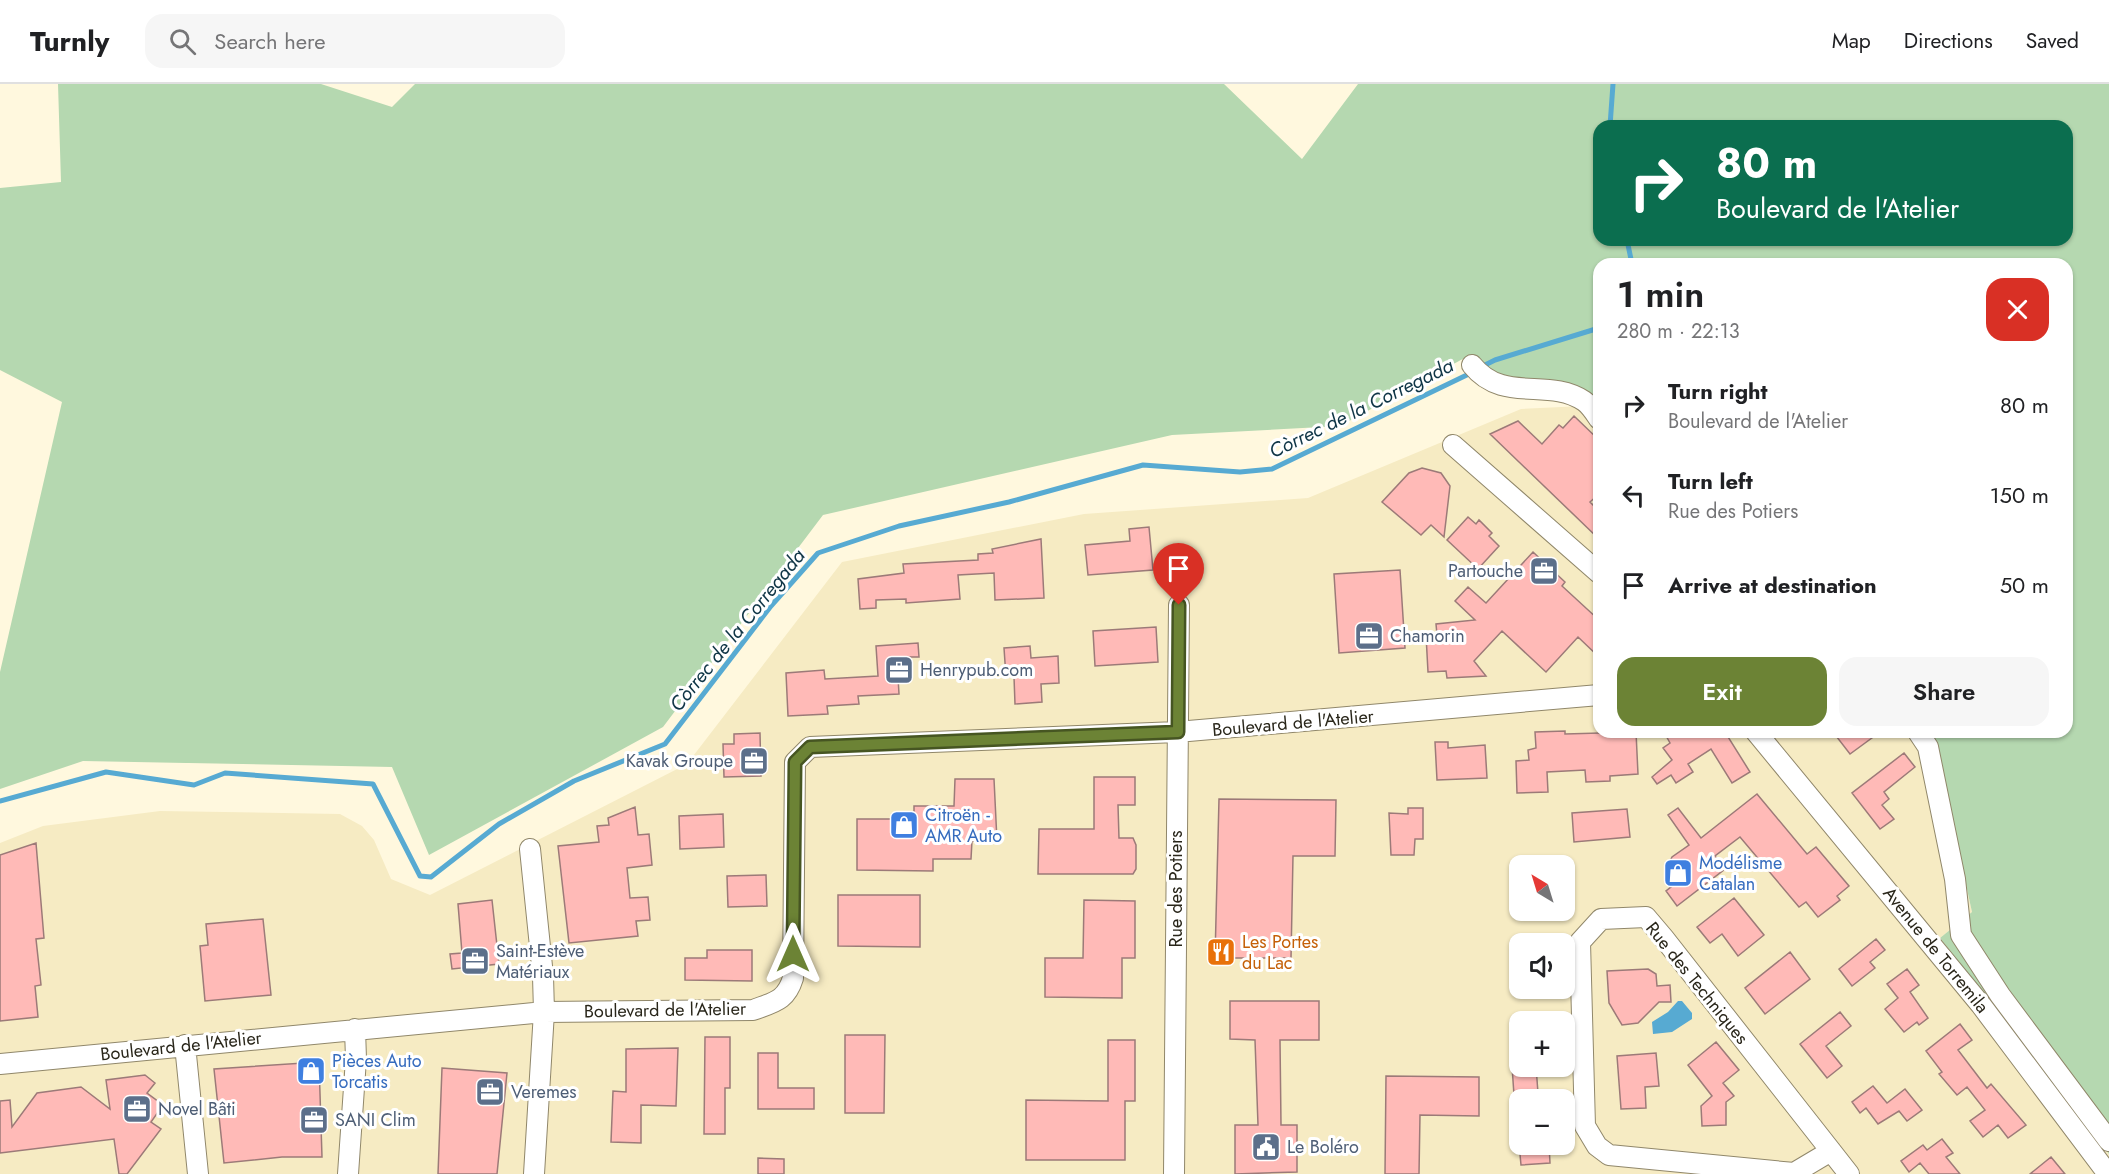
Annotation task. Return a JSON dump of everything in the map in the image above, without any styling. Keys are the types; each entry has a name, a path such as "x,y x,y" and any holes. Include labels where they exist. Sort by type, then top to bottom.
{"street":[{"path":"1477,370 1513,388 1562,390 1586,402 1593,411"},
{"path":"1453,445 1593,568"},
{"name":"Rue des Potiers","path":"1174,1174 1179,605"},
{"name":"Boulevard de l'Atelier","path":"0,1064 544,1012 753,1010 777,1001 789,992 793,978 795,762 810,747 1178,732 1593,697"},
{"name":"Avenue de Torremila","path":"1761,738 1981,1005 2108,1174"},
{"path":"1922,738 1928,747 1955,879 1961,935 2000,995 2109,1141"},
{"path":"530,849 544,1012 534,1174"},
{"name":"Rue des Techniques","path":"1831,1151 1794,1173 1609,1155 1596,1146 1585,1126 1580,942 1601,919 1646,917 1831,1151 1849,1174"},
{"path":"348,1174 356,1059 355,1029"},
{"path":"185,1046 198,1174"}],"shaded area":[{"path":"1593,407 1593,738 1930,738 1938,757 1972,912 1940,938 2109,1154 2109,1174 0,1174 0,843 43,826 160,811 340,814 362,826 374,840 391,879 430,895 687,764 842,562 1084,514 1308,498 1521,409"}],"green space":[{"path":"58,84 321,84 392,107 415,84 1224,84 1302,159 1358,84 2109,84 2109,1154 1940,938 1972,912 1938,757 1930,738 2073,738 2073,258 1593,258 1593,403 1491,374 1470,355 1340,426 1172,435 823,515 663,727 429,855 392,767 83,761 0,789 0,672 62,402 0,370 0,188 61,182"}],"water":[{"path":"1678,1001 1682,1001 1692,1013 1692,1019 1672,1032 1653,1034 1652,1022 1668,1012"}],"building":[{"path":"1574,416 1593,434 1593,499 1590,502 1593,505 1593,533 1490,434 1518,421 1542,444 1559,425 1563,428"},
{"path":"1422,468 1441,473 1450,486 1444,537 1431,525 1421,535 1382,502 1409,473"},
{"path":"1468,517 1476,524 1479,520 1492,533 1489,536 1499,546 1478,569 1447,540"},
{"path":"1149,527 1153,570 1088,575 1085,545 1130,541 1129,529"},
{"path":"1041,539 1044,598 995,600 994,573 958,575 960,599 906,603 906,599 876,600 876,608 860,609 858,579 904,573 903,564 978,560 978,554 993,553 992,549"},
{"path":"1533,552 1565,582 1562,586 1593,614 1593,651 1578,637 1546,672 1502,631 1474,661 1486,676 1447,678 1446,671 1428,672 1426,635 1437,635 1436,624 1475,620 1455,601 1468,587 1486,603"},
{"path":"1400,570 1405,648 1339,653 1334,574"},
{"path":"1156,627 1158,662 1095,666 1093,631"},
{"path":"918,643 919,657 908,657 909,677 898,677 899,694 858,696 859,704 827,706 828,714 788,716 786,673 824,670 825,679 878,676 876,646"},
{"path":"1030,646 1031,658 1058,656 1059,683 1041,684 1042,702 1015,704 1014,677 1006,677 1004,648"},
{"path":"1565,731 1565,734 1593,733 1593,738 1636,738 1638,774 1610,776 1610,781 1586,782 1585,770 1547,772 1548,792 1517,793 1516,761 1529,760 1528,750 1536,748 1535,732"},
{"path":"760,733 761,776 724,777 723,744 734,744 734,734"},
{"path":"1667,738 1729,738 1750,772 1732,783 1711,749 1688,764 1693,772 1676,783 1671,775 1657,784 1652,777 1672,760 1663,748 1670,743"},
{"path":"1838,738 1872,738 1850,754"},
{"path":"1435,742 1448,742 1448,748 1485,745 1487,778 1437,780"},
{"path":"1904,753 1915,767 1884,792 1889,799 1882,805 1894,819 1880,829 1852,793"},
{"path":"1094,777 1135,777 1135,805 1118,805 1119,838 1133,838 1136,845 1136,869 1133,874 1038,874 1039,829 1094,829"},
{"path":"955,779 994,779 997,841 972,841 971,859 933,859 933,871 857,870 857,819 914,819 914,806 954,806"},
{"path":"1757,794 1807,854 1816,847 1849,886 1837,896 1840,900 1818,917 1806,902 1799,907 1740,837 1715,856 1725,869 1677,906 1666,891 1676,883 1666,870 1672,857 1689,845 1668,815 1678,808 1701,838"},
{"path":"1219,799 1336,800 1335,856 1293,856 1291,958 1215,958"},
{"path":"635,807 638,835 649,834 652,865 627,868 630,898 648,897 650,920 636,921 638,936 569,943 558,846 599,842 597,826 609,825 608,818"},
{"path":"1408,808 1423,808 1423,839 1415,839 1414,855 1391,855 1389,813 1408,814"},
{"path":"1627,809 1630,837 1574,842 1572,813"},
{"path":"723,814 724,847 680,849 679,816"},
{"path":"36,843 44,938 36,939 41,985 35,986 38,1017 0,1021 0,855"},
{"path":"766,875 767,906 728,907 727,876"},
{"path":"838,895 920,895 920,947 838,946"},
{"path":"1734,898 1764,935 1738,956 1722,934 1710,943 1697,927"},
{"path":"492,900 499,964 452,969 450,954 462,953 458,904"},
{"path":"1084,900 1135,901 1135,958 1122,958 1122,998 1045,997 1045,958 1083,958"},
{"path":"263,919 271,995 205,1001 200,946 208,945 206,924"},
{"path":"1876,939 1885,950 1870,962 1875,968 1852,986 1839,969"},
{"path":"707,950 752,950 752,981 685,980 685,958 707,958"},
{"path":"1790,952 1810,979 1765,1014 1745,988"},
{"path":"1648,969 1656,974 1657,986 1670,985 1671,1002 1659,1002 1638,1023 1622,1025 1609,1003 1607,971"},
{"path":"1907,969 1919,985 1910,992 1928,1018 1919,1025 1917,1022 1904,1032 1885,1009 1898,998 1887,984"},
{"path":"1230,1001 1319,1001 1319,1040 1280,1040 1281,1125 1297,1125 1297,1172 1235,1174 1235,1125 1258,1125 1255,1040 1230,1039"},
{"path":"1840,1012 1851,1026 1826,1046 1842,1066 1827,1078 1800,1044"},
{"path":"1960,1024 1972,1040 1958,1050 1987,1088 1991,1084 2026,1125 2008,1138 1998,1125 1983,1137 1970,1121 1985,1110 1967,1087 1957,1095 1939,1074 1942,1072 1926,1051"},
{"path":"845,1035 885,1035 884,1113 845,1113"},
{"path":"705,1037 730,1037 730,1088 725,1088 725,1134 704,1134"},
{"path":"1108,1040 1135,1040 1135,1101 1125,1101 1125,1160 1026,1160 1026,1100 1108,1101"},
{"path":"1716,1042 1739,1070 1723,1083 1734,1096 1726,1102 1726,1125 1702,1126 1701,1106 1712,1096 1688,1065"},
{"path":"678,1048 676,1106 641,1105 641,1143 611,1142 613,1091 626,1092 626,1049"},
{"path":"758,1053 778,1053 778,1088 814,1088 814,1109 758,1109"},
{"path":"1656,1053 1659,1086 1645,1087 1646,1108 1621,1109 1617,1056"},
{"path":"319,1062 322,1157 282,1157 224,1163 214,1069"},
{"path":"442,1068 507,1073 497,1174 438,1174"},
{"path":"145,1075 155,1083 147,1093 163,1105 151,1122 161,1129 127,1174 119,1174 114,1139 0,1153 0,1101 10,1100 12,1127 37,1093 81,1087 110,1109 106,1080"},
{"path":"1386,1076 1479,1077 1479,1116 1420,1115 1419,1174 1385,1174"},
{"path":"1513,1077 1537,1077 1538,1089 1514,1089"},
{"path":"1873,1086 1887,1103 1905,1089 1922,1110 1907,1121 1899,1111 1878,1124 1866,1108 1860,1113 1852,1102"},
{"path":"1942,1139 1953,1153 1946,1157 1960,1174 1929,1174 1920,1163 1909,1172 1901,1161 1923,1145 1927,1150"},
{"path":"1520,1155 1550,1155 1550,1163 1521,1165"},
{"path":"2051,1157 2065,1174 2030,1174"},
{"path":"758,1158 784,1159 784,1174 758,1174"}],"waterway":[{"name":"Còrrec de la Corregada","path":"1610,120 1613,84"},
{"name":"Còrrec de la Corregada","path":"1628,246 1631,258"},
{"name":"Còrrec de la Corregada","path":"1481,367 1495,360 1593,330"},
{"name":"Còrrec de la Corregada","path":"0,801 106,772 194,785 225,773 373,784 420,876 431,877 499,824 574,781 665,744 771,606 818,553 899,526 1009,502 1143,465 1240,472 1272,469 1473,372"}],"place":[{"name":"Partouche","path":"1544,571"},
{"name":"Chamorin","path":"1369,636"},
{"name":"Henrypub.com","path":"899,670"},
{"name":"Kavak Groupe","path":"754,761"},
{"name":"Citroën - AMR Auto","path":"904,825"},
{"name":"Modélisme Catalan","path":"1678,873"},
{"name":"Les Portes du Lac","path":"1221,952"},
{"name":"Saint-Estève Matériaux","path":"475,961"},
{"name":"Pièces Auto Torcatis","path":"311,1071"},
{"name":"Veremes","path":"490,1092"},
{"name":"Novel Bâti","path":"137,1109"},
{"name":"SANI Clim","path":"314,1120"},
{"name":"Le Boléro","path":"1266,1147"}],"route":[{"path":"793,954 795,762 810,747 1178,732 1179,605"}]}
